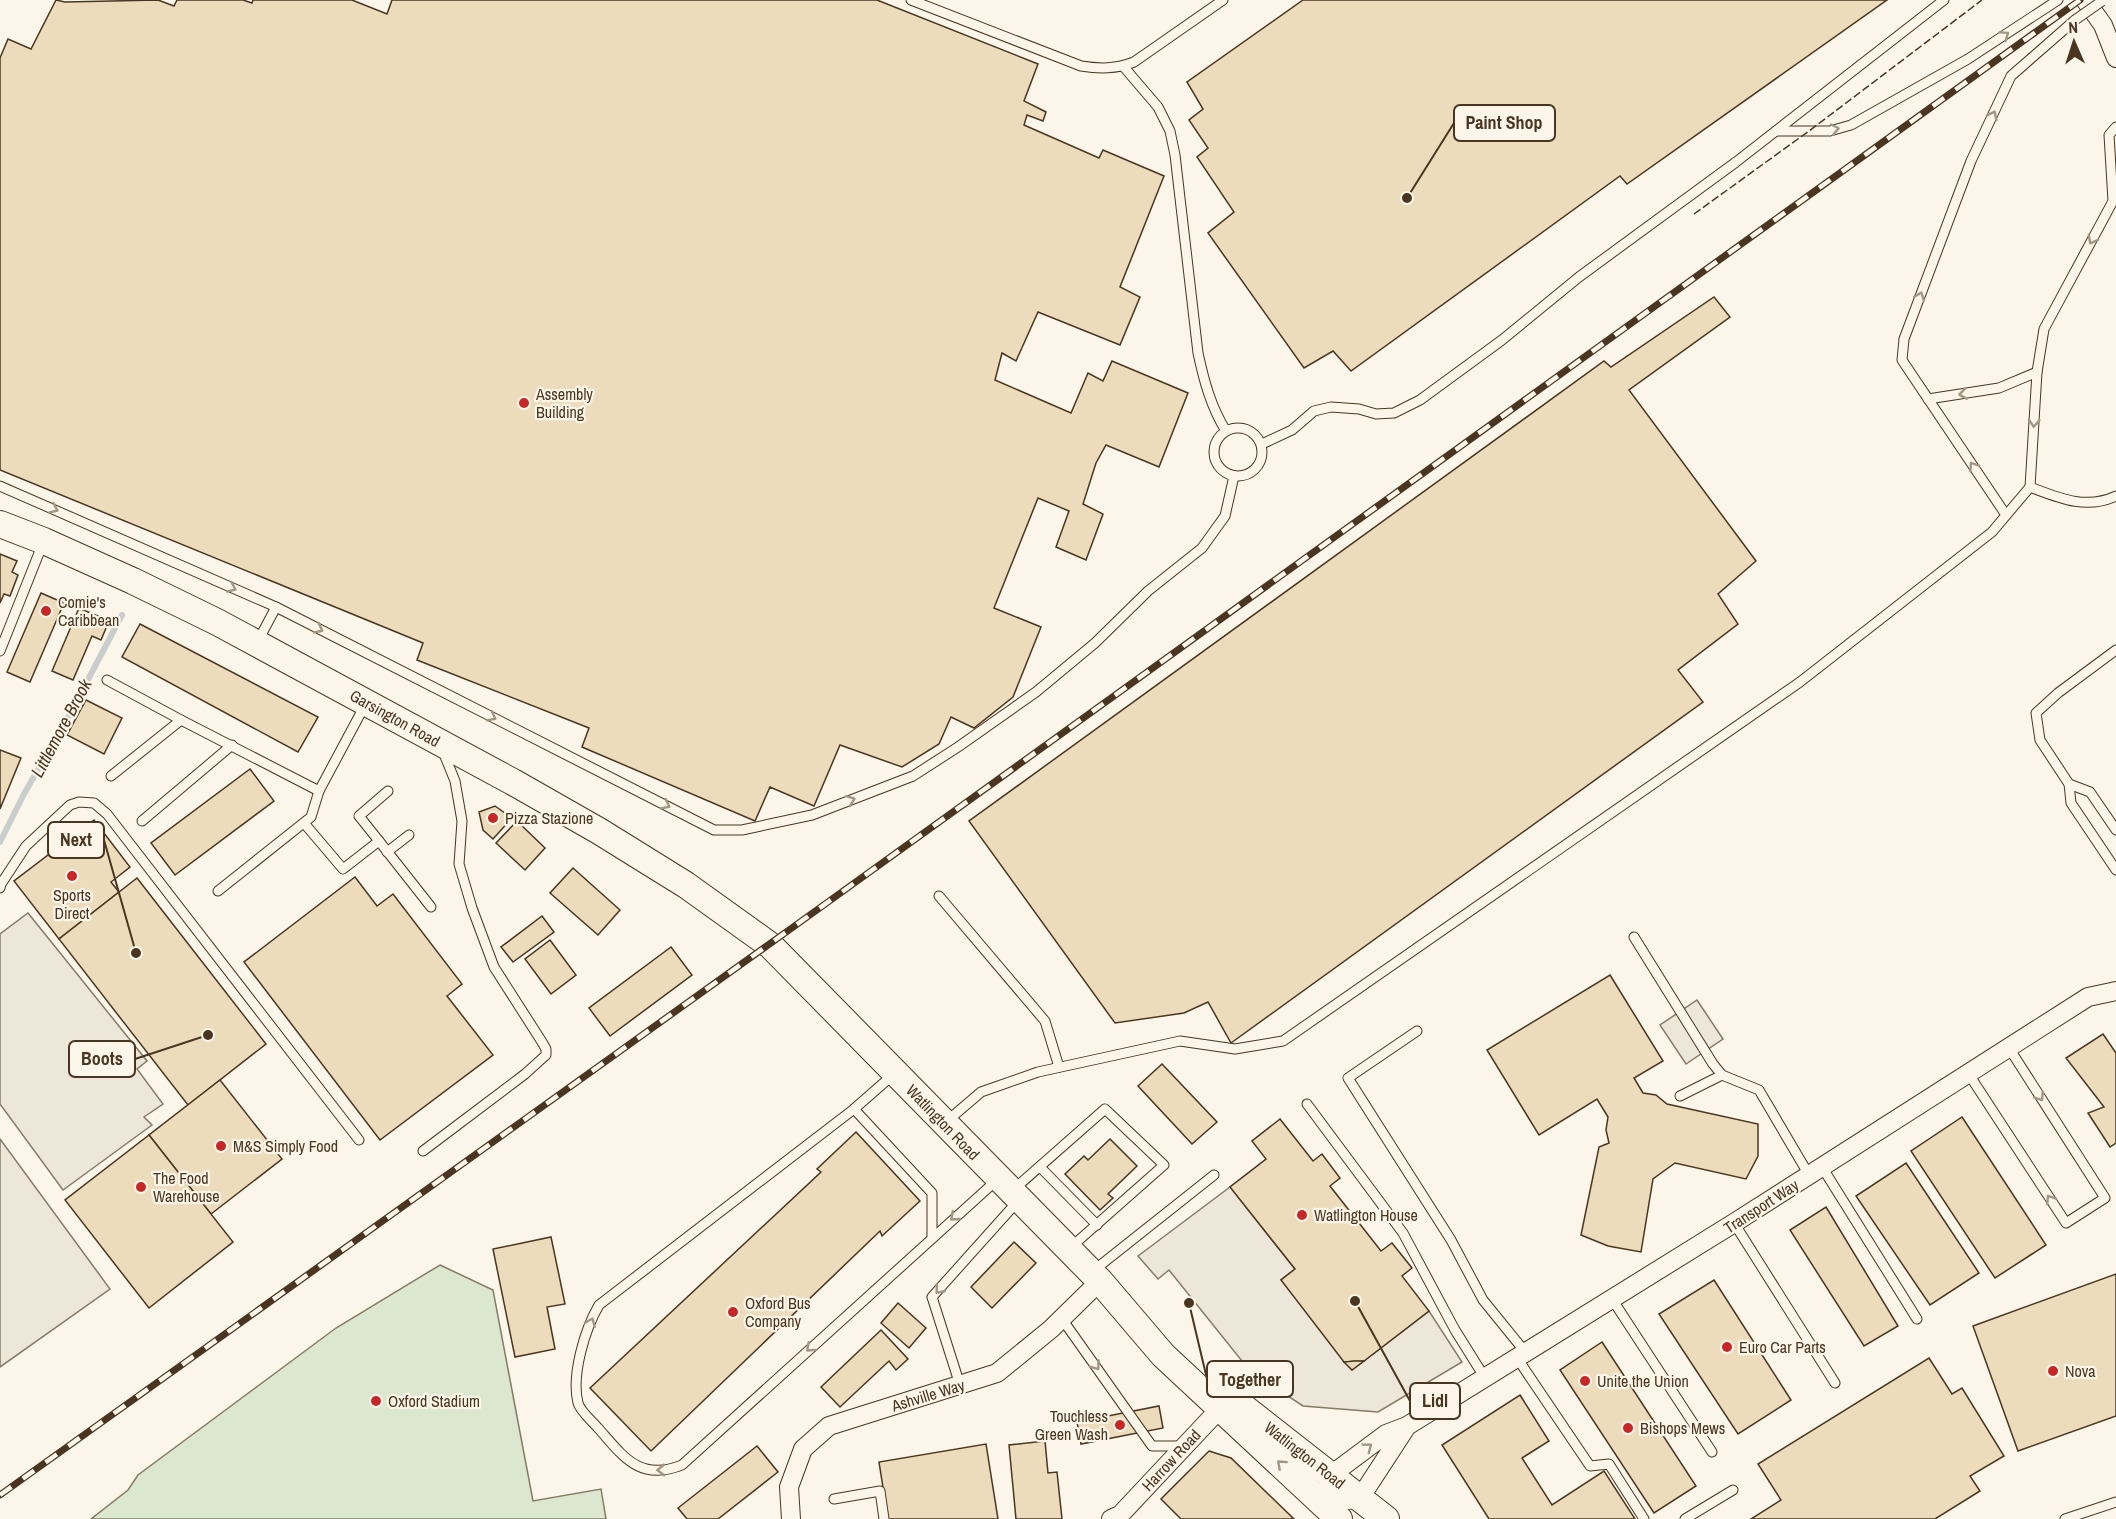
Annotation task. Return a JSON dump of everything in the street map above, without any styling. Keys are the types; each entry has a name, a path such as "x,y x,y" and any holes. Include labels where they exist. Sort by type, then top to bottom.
{"main road":[{"name":"Garsington Road","path":"0,524 133,581 257,643 598,831 686,885 771,946"},
{"name":"Watlington Road","path":"771,946 1068,1250 1225,1402 1331,1512"},
{"name":"Watlington Road","path":"1225,1402 1331,1475 1386,1519"}],"street":[{"path":"2085,0 2103,25 2116,58"},
{"name":"Transport Way","path":"1331,1475 1386,1434 1407,1426 1612,1299 2088,997 2116,991"},
{"name":"Ashville Way","path":"791,1519 789,1487 803,1449 829,1426 997,1373 1102,1284"},
{"name":"Harrow Road","path":"1119,1518 1225,1402"},
{"name":"Transport Way","path":"1360,1498 1407,1426"},
{"path":"1331,1475 1331,1512 1360,1498"}],"lane":[{"path":"911,0 1081,66 1100,69 1124,66 1134,62 1223,0"},
{"path":"1262,444 1292,430 1314,411 1331,407 1359,409 1376,414 1394,413 1420,400 1502,340 1579,277 1776,131 1944,0"},
{"path":"1776,131 1830,131 1851,125 1968,59 2058,0"},
{"path":"2006,515 1902,360 1904,339 1971,161 2011,76 2075,20 2103,0"},
{"path":"1124,66 1158,107 1170,131 1175,154 1203,380 1216,416 1226,431"},
{"path":"944,1123 981,1092 1038,1072 1180,1041 1234,1049 1283,1041 1800,682 1992,532 2030,487 2037,372 2044,329 2113,201 2109,135 2116,127"},
{"path":"1928,399 1999,388 2037,372"},
{"path":"1232,428 1247,429 1258,437 1262,444 1262,456 1257,467 1247,475 1234,476 1221,469 1214,456 1216,442 1226,431 1232,428"},
{"path":"0,486 273,611 714,830 742,830 812,815 913,776 1036,692 1095,643 1148,591 1202,548 1225,516 1234,476"},
{"path":"2030,487 2065,501 2102,502 2116,496"},
{"path":"0,651 3,637 44,541"},
{"path":"257,643 273,611"},
{"path":"2116,650 2036,712 2040,740 2069,784 2071,803 2116,870"},
{"path":"106,680 319,790"},
{"path":"218,891 311,818 319,790 366,703"},
{"path":"111,776 181,720"},
{"path":"423,1151 525,1074 546,1055 542,1042 494,967 472,908 459,864 462,821 455,781 441,744"},
{"path":"142,821 232,745"},
{"path":"2069,784 2090,792 2116,830"},
{"path":"388,791 359,816 431,907"},
{"path":"0,888 26,846 70,805 79,802 94,803 114,823 359,1140"},
{"path":"304,823 343,869 379,841"},
{"path":"387,852 409,835"},
{"path":"939,896 1045,1021 1059,1067"},
{"path":"1634,937 1713,1064 1722,1075 1759,1090 1917,1319"},
{"path":"1417,1031 1347,1078 1451,1240 1484,1300 1590,1466 1609,1464 1644,1519"},
{"path":"1968,1073 2066,1223 2105,1198 2008,1048"},
{"path":"895,1072 854,1109 599,1305 589,1322 579,1363 578,1405 630,1464 648,1470 668,1471 681,1465 932,1236 1010,1190 1040,1167 1105,1109 1164,1165 1068,1250"},
{"path":"1680,1096 1722,1075"},
{"path":"1307,1104 1403,1233 1455,1330 1485,1378"},
{"path":"854,1109 932,1193 932,1236"},
{"path":"1040,1167 1097,1225"},
{"path":"1102,1284 1214,1175"},
{"path":"960,1385 932,1297 1010,1190"},
{"path":"1734,1223 1835,1383"},
{"path":"1612,1299 1712,1452"},
{"path":"1062,1319 1152,1446 1184,1446"},
{"path":"1685,1519 1733,1490"},
{"path":"834,1499 880,1491 884,1519"},
{"path":"2065,1519 2116,1502"}],"green space":[{"name":"Oxford Stadium","path":"440,1265 493,1290 533,1501 601,1489 606,1519 91,1519 128,1490 138,1475 336,1328"}],"shaded area":[{"path":"28,913 147,1061 137,1069 163,1104 144,1117 152,1125 63,1190 0,1104 0,934"},
{"path":"1697,1000 1723,1039 1686,1064 1660,1025"},
{"path":"0,1139 110,1289 0,1367"},
{"path":"1230,1187 1295,1269 1281,1280 1352,1370 1429,1311 1462,1362 1378,1412 1303,1406 1250,1371 1169,1270 1158,1279 1138,1256"}],"building":[{"name":"Assembly Building","path":"56,0 65,2 158,0 174,6 177,0 243,0 252,3 253,0 352,0 387,14 392,0 877,0 1038,64 1024,101 1046,112 1043,121 1027,115 1024,125 1099,158 1103,150 1164,176 1120,287 1140,297 1120,345 1038,312 1016,361 1002,353 995,380 1071,413 1088,373 1103,381 1112,361 1188,393 1159,467 1106,445 1096,463 1083,504 1103,514 1086,560 1056,547 1069,511 1038,498 994,608 1041,627 1013,697 974,728 951,717 939,744 902,767 840,745 814,806 770,787 755,821 582,747 589,728 417,660 423,643 0,470 0,58 8,39 31,49"},
{"path":"1303,0 1887,0 1627,184 1620,176 1351,371 1333,351 1304,368 1208,233 1234,212 1197,157 1208,148 1189,120 1203,109 1187,82"},
{"path":"1714,297 1730,317 1629,390 1756,561 1718,594 1738,624 1678,670 1703,702 1231,1043 1208,1002 1184,1013 1115,1023 969,821 1604,361 1611,367"},
{"path":"0,554 17,561 12,572 18,575 10,596 4,594 0,603"},
{"path":"41,593 64,603 30,682 7,672"},
{"path":"79,608 109,621 101,640 92,636 73,680 52,671"},
{"path":"140,624 318,717 298,752 122,657"},
{"path":"86,700 122,718 104,754 67,735"},
{"path":"0,750 21,758 0,809"},
{"path":"250,769 274,801 175,875 151,843"},
{"path":"495,806 512,818 493,839 483,830 479,812"},
{"path":"94,820 130,867 111,882 119,892 59,939 14,881"},
{"path":"517,821 545,848 525,870 496,843"},
{"path":"573,868 620,910 598,935 550,893"},
{"path":"355,877 377,906 393,894 462,984 447,996 493,1055 380,1140 244,962"},
{"path":"137,878 266,1044 188,1105 59,939"},
{"path":"542,916 554,932 513,962 501,947"},
{"path":"550,940 576,975 551,994 525,959"},
{"path":"671,947 692,975 610,1036 589,1008"},
{"path":"1610,975 1663,1061 1634,1078 1643,1093 1656,1095 1667,1104 1758,1124 1758,1156 1746,1179 1675,1163 1653,1179 1641,1252 1608,1246 1581,1235 1599,1147 1609,1143 1606,1130 1608,1117 1597,1099 1539,1135 1487,1050"},
{"path":"2103,1034 2116,1053 2116,1143 2110,1147 2088,1113 2104,1107 2066,1058"},
{"path":"1162,1064 1217,1122 1192,1144 1138,1086"},
{"path":"220,1080 282,1159 211,1214 149,1135"},
{"path":"1962,1117 2046,1245 1995,1278 1911,1151"},
{"name":"Watlington House","path":"1280,1119 1313,1161 1322,1154 1340,1178 1330,1186 1381,1251 1392,1243 1412,1268 1402,1276 1429,1311 1364,1361 1344,1362 1281,1280 1295,1269 1230,1187 1266,1159 1252,1141"},
{"name":"Oxford Bus Company","path":"856,1132 920,1201 882,1236 880,1231 651,1451 590,1388 821,1172 817,1169"},
{"path":"149,1135 233,1242 149,1308 65,1200"},
{"path":"1110,1139 1137,1166 1108,1194 1113,1198 1100,1210 1065,1174 1084,1156 1088,1160"},
{"path":"1906,1163 1979,1273 1930,1305 1856,1196"},
{"path":"1826,1207 1898,1326 1864,1346 1790,1230"},
{"path":"551,1237 565,1304 547,1307 555,1349 515,1357 493,1249"},
{"path":"1014,1242 1036,1263 992,1308 971,1287"},
{"name":"Nova","path":"2116,1274 2116,1416 2018,1451 1973,1326"},
{"path":"1714,1280 1791,1400 1738,1434 1659,1314"},
{"path":"898,1303 926,1328 909,1348 881,1323"},
{"path":"881,1330 908,1359 896,1370 889,1361 840,1407 821,1387"},
{"name":"Bishops Mews","path":"1602,1342 1696,1486 1654,1513 1560,1370"},
{"path":"1929,1358 1952,1394 1962,1388 2004,1456 1970,1476 1980,1491 1935,1519 1751,1519 1781,1500 1758,1464"},
{"path":"1364,1361 1352,1370 1344,1362"},
{"path":"1520,1395 1549,1441 1522,1458 1552,1505 1604,1471 1635,1519 1489,1519 1442,1445"},
{"name":"Touchless Green Wash","path":"1159,1406 1163,1428 1081,1444 1077,1422"},
{"path":"1045,1441 1048,1473 1057,1472 1062,1519 1016,1519 1009,1445"},
{"path":"986,1444 998,1519 888,1519 879,1462"},
{"path":"757,1446 778,1472 718,1519 687,1519 678,1508"},
{"path":"1209,1451 1231,1458 1294,1519 1181,1519 1161,1499"}],"waterway":[{"name":"Littlemore Brook","path":"0,842 122,615"}],"railway":[{"path":"0,1495 2080,0"}],"fence":[{"path":"1694,214 1809,131 1982,0"}],"place":[{"name":"Paint Shop","path":"1407,198"},
{"name":"Assembly Building","path":"524,403"},
{"name":"Comie's Caribbean","path":"46,611"},
{"name":"Pizza Stazione","path":"493,818"},
{"name":"Sports Direct","path":"72,876"},
{"name":"Next","path":"136,953"},
{"name":"Boots","path":"208,1035"},
{"name":"M&S Simply Food","path":"221,1146"},
{"name":"The Food Warehouse","path":"141,1187"},
{"name":"Watlington House","path":"1302,1215"},
{"name":"Lidl","path":"1355,1301"},
{"name":"Together","path":"1189,1303"},
{"name":"Oxford Bus Company","path":"733,1312"},
{"name":"Euro Car Parts","path":"1727,1347"},
{"name":"Nova","path":"2053,1371"},
{"name":"Unite the Union","path":"1585,1381"},
{"name":"Oxford Stadium","path":"376,1401"},
{"name":"Touchless Green Wash","path":"1120,1425"},
{"name":"Bishops Mews","path":"1628,1428"}]}
